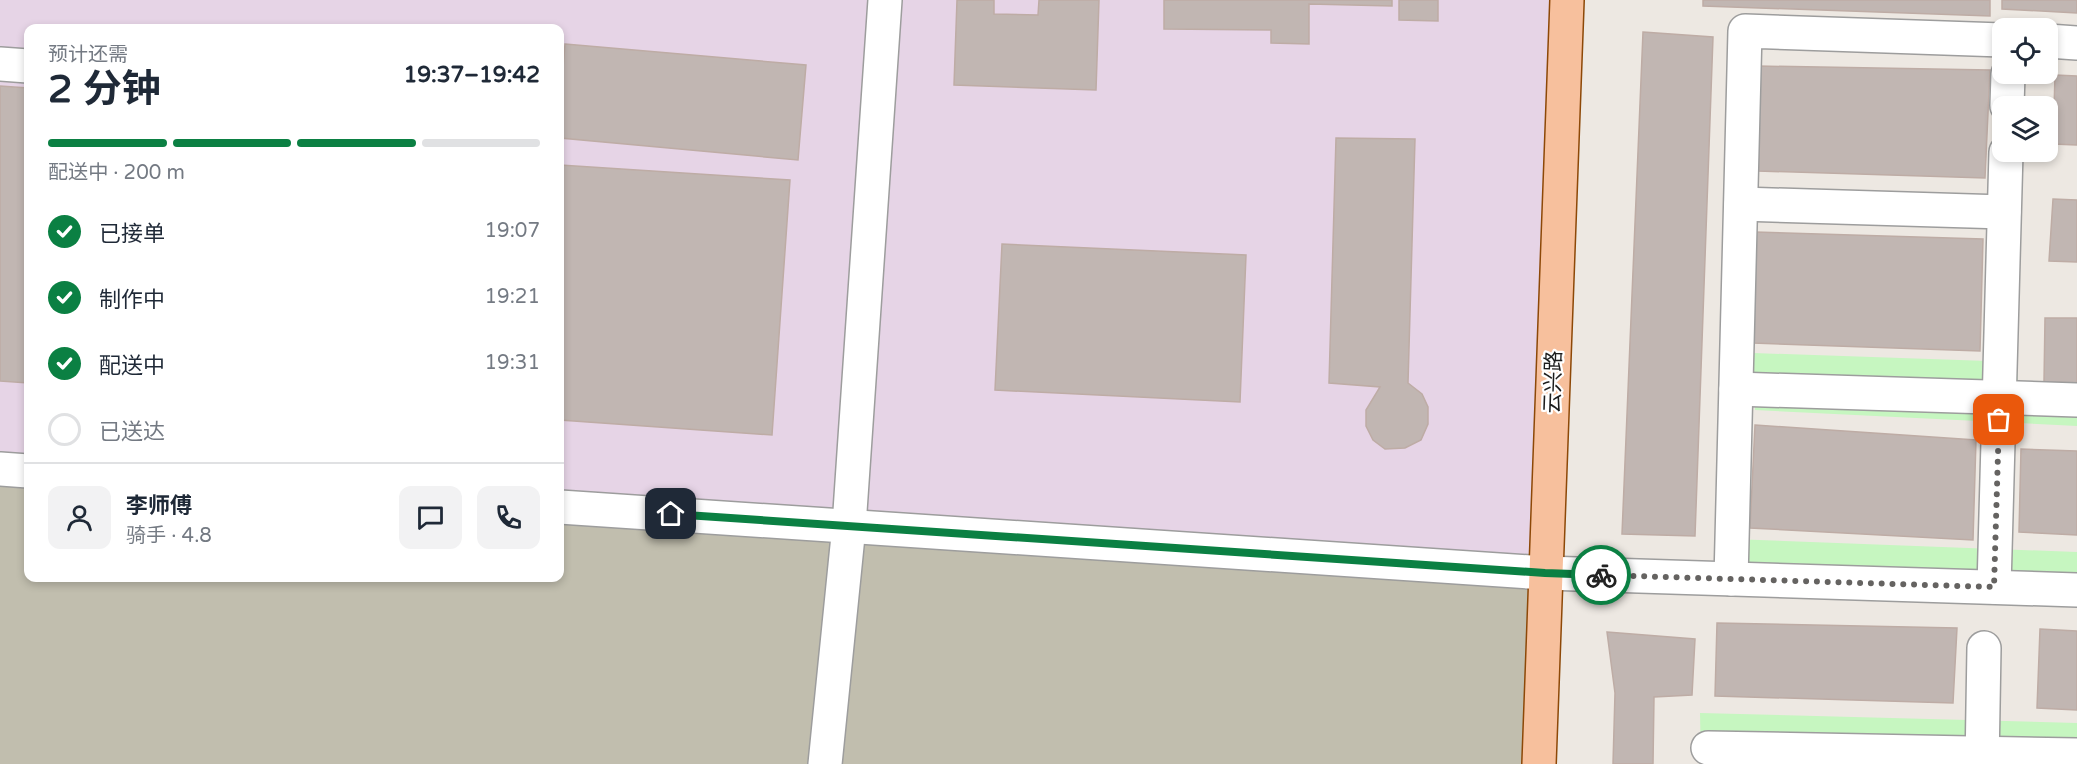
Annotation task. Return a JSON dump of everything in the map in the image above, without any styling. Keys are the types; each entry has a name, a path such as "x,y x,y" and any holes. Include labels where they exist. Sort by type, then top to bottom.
{"main road":[{"name":"云兴路","path":"1539,764 1568,0"}],"street":[{"path":"825,764 849,526 885,0"},
{"path":"1731,579 1745,31 1992,40"},
{"path":"2058,42 2077,42"},
{"path":"0,64 24,66"},
{"path":"1994,587 2006,162"},
{"path":"1741,204 2004,213"},
{"path":"1736,390 2077,400"},
{"path":"0,469 24,471"},
{"path":"564,507 1545,573 2077,590"},
{"path":"1982,759 1984,648"},
{"path":"1708,748 1982,759 2077,755"}],"shaded area":[{"path":"0,0 1567,0 1545,573 564,507 564,24 24,24 24,471 0,469"},
{"path":"0,469 24,471 24,582 564,582 564,507 1545,573 1539,764 0,764"}],"green space":[{"path":"1753,353 2017,362 2018,386 2077,386 2077,426 1755,410"},
{"path":"1732,539 2077,552 2077,590 1731,579"},
{"path":"1700,713 2077,723 2077,764 1701,764"}],"building":[{"path":"957,0 994,0 994,14 1038,15 1039,0 1099,0 1096,90 954,85"},
{"path":"1164,0 1392,0 1392,6 1309,4 1309,44 1271,43 1271,30 1164,29"},
{"path":"1399,0 1438,0 1438,21 1399,20"},
{"path":"1703,0 1990,0 1990,16 1703,6"},
{"path":"2002,0 2077,0 2077,13 2002,9"},
{"path":"1643,32 1713,37 1695,536 1622,534"},
{"path":"565,44 806,65 798,160 564,138"},
{"path":"1758,66 1990,70 1985,178 1758,171"},
{"path":"2058,75 2077,76 2077,145 2058,144 2058,96 2054,96"},
{"path":"0,86 24,88 24,383 0,381"},
{"path":"1336,138 1415,139 1408,383 1422,394 1428,407 1428,424 1421,440 1405,448 1385,449 1373,440 1366,426 1366,410 1380,387 1329,383"},
{"path":"564,165 790,180 772,435 564,420"},
{"path":"2053,199 2077,200 2077,262 2049,261"},
{"path":"1755,232 1983,239 1980,351 1753,343"},
{"path":"1002,244 1246,255 1240,402 995,390"},
{"path":"2045,318 2077,318 2077,383 2044,382"},
{"path":"1755,425 1976,440 1973,540 1750,528"},
{"path":"2021,449 2077,451 2077,535 2019,532"},
{"path":"1717,623 1957,628 1953,703 1715,696"},
{"path":"2040,629 2077,631 2077,710 2037,708"},
{"path":"1607,632 1695,639 1692,695 1654,697 1653,764 1613,764 1615,693"}],"way so far":[{"path":"1601,575 1994,587 1999,420"}],"route":[{"path":"671,514 1601,575"}]}
